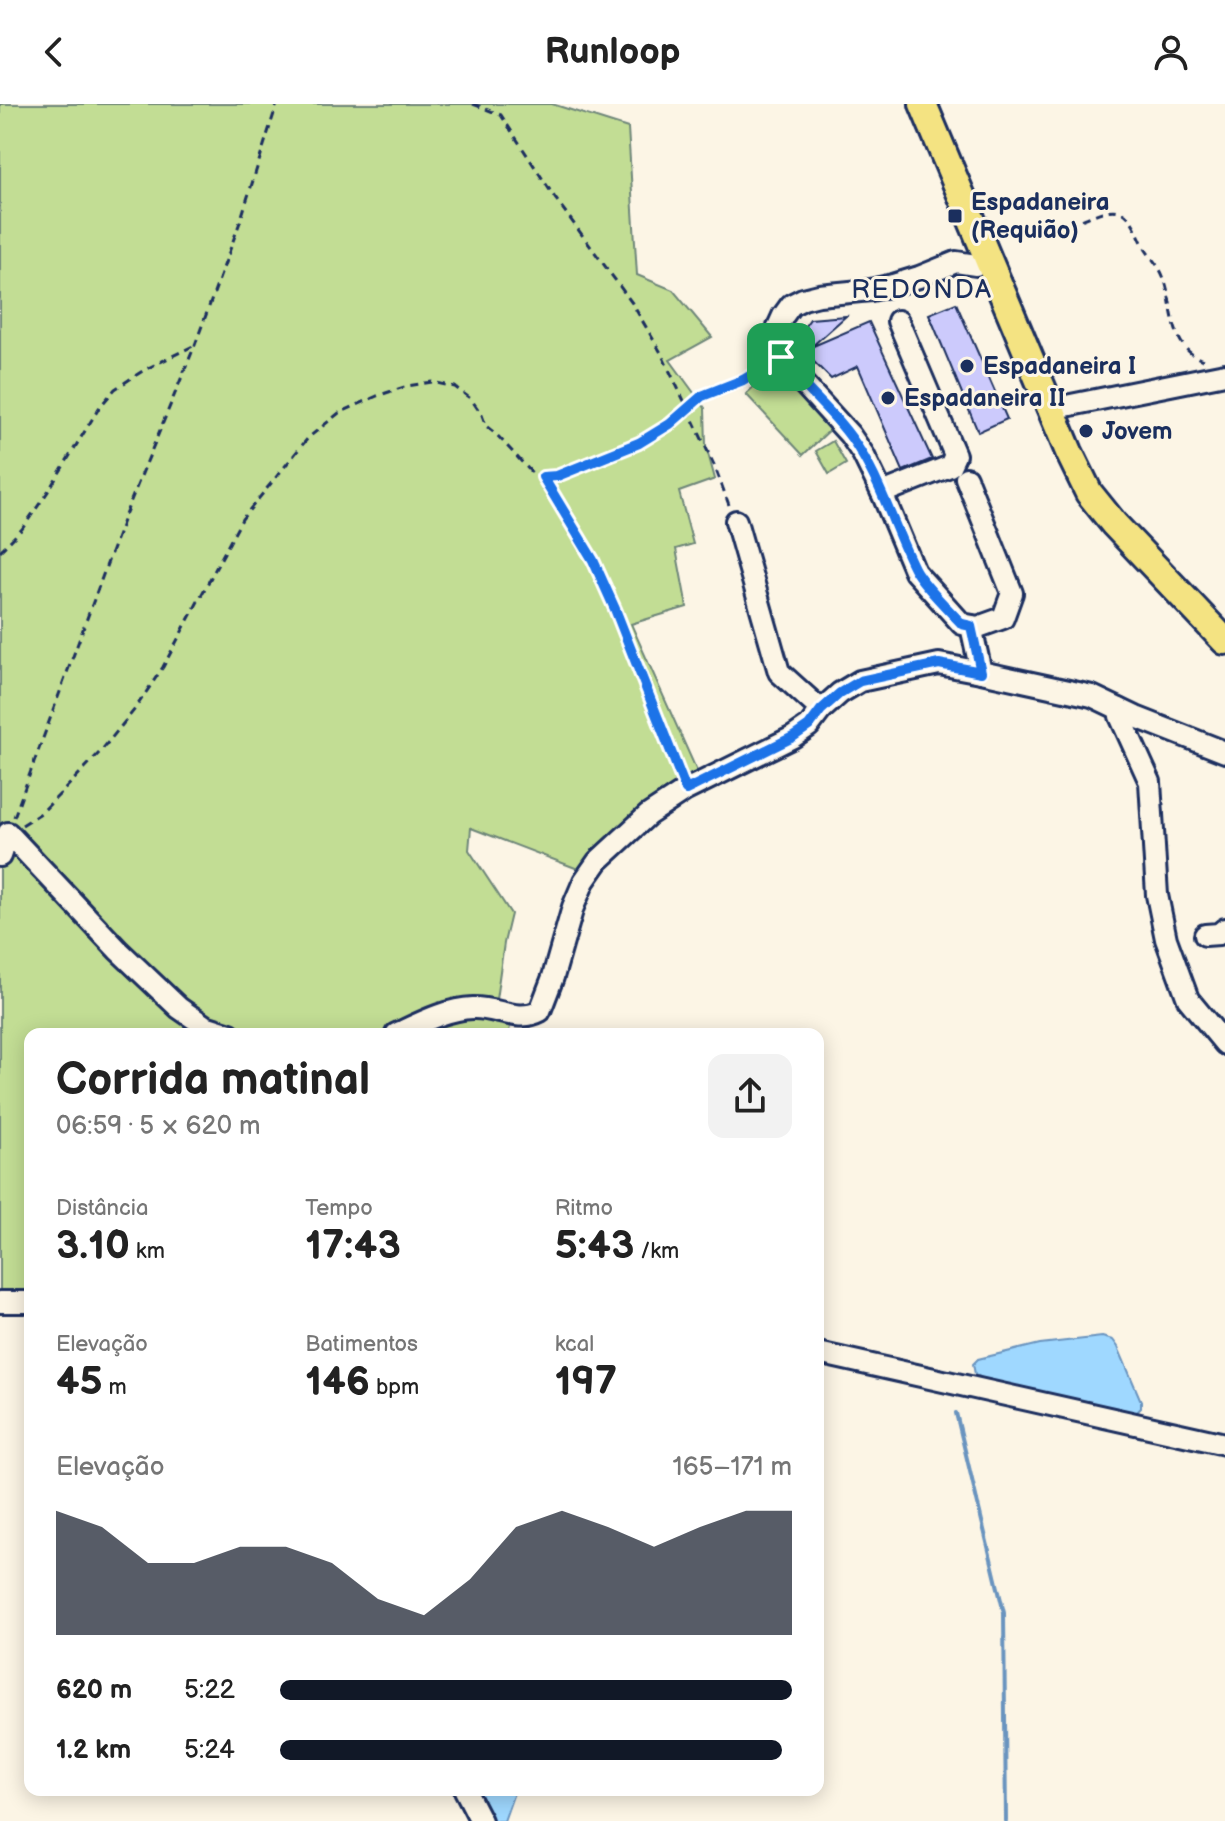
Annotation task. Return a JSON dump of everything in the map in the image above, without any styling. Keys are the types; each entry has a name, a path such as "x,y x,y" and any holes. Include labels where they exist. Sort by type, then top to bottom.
{"main road":[{"path":"923,104 1089,493 1114,524 1225,641"}],"street":[{"path":"966,478 1012,593 1003,618 978,627 962,624 915,572 863,454 850,435 790,369 781,357 776,340 783,316 791,305 803,299 893,285 956,262 967,242 984,248"},
{"path":"882,493 950,466 955,455 898,321"},
{"path":"1051,409 1220,368"},
{"path":"736,521 779,672 821,710"},
{"path":"971,626 981,672"},
{"path":"409,1028 456,1010 483,1008 519,1016 532,1016 540,1011 573,907 584,881 598,861 648,815 686,790 793,737 809,726 840,693 860,681 939,664 981,672 1092,696 1225,752"},
{"path":"1119,709 1150,782 1157,895 1166,939 1188,999 1225,1044"},
{"path":"0,856 8,833 118,950 179,1008 211,1028"},
{"path":"0,1302 24,1302"},
{"path":"824,1354 1225,1444"},
{"path":"468,1796 481,1821"}],"path":[{"path":"8,833 125,515 195,345 240,222 277,104"},
{"path":"473,104 501,115 555,198 632,303 687,407 736,521"},
{"path":"984,248 1002,234 1023,227 1073,223 1120,211 1126,215 1164,278 1178,336 1189,352 1220,368"},
{"path":"0,551 22,529 99,408 115,389 144,370 195,345"},
{"path":"8,833 41,813 101,751 135,709 163,667 242,519 308,438 339,413 407,386 432,382 455,387 471,399 486,426 531,472 543,477 557,476 639,443 670,424 702,396 743,380 781,357"},
{"path":"543,477 593,560 686,790"}],"green space":[{"path":"0,104 552,104 628,128 637,275 673,290 712,337 670,360 705,408 706,446 715,479 679,492 693,544 676,549 687,607 631,624 700,778 586,872 471,828 469,850 511,914 493,1021 510,1024 510,1028 24,1028 24,1294 0,1295"},
{"path":"775,367 832,428 803,455 746,394"},
{"path":"833,441 846,464 829,474 816,451"}],"water":[{"path":"1102,1337 1113,1340 1118,1347 1141,1401 1141,1408 1135,1414 975,1374 973,1364 978,1359 1040,1344"},
{"path":"479,1796 513,1796 504,1821 487,1821 475,1805"}],"building":[{"name":"Espadaneira I","path":"956,303 1007,419 978,432 929,314"},
{"name":"Espadaneira II","path":"846,316 811,347 869,322 932,459 903,471 858,366 831,379 805,353 803,355 800,333 810,319"}],"waterway":[{"path":"956,1413 1004,1613 1006,1821"}],"place":[{"name":"Espadaneira (Requião)","path":"955,216"},
{"name":"Espadaneira I","path":"967,366"},
{"name":"Espadaneira II","path":"888,398"},
{"name":"Jovem","path":"1086,431"}],"district":[{"name":"REDONDA","path":"922,290"}],"route":[{"path":"781,357 835,417 863,454 915,572 962,624 971,626 981,672 939,664 860,681 840,693 809,726 793,737 686,790 593,560 543,477 557,476 639,443 670,424 702,396 743,380 781,357"}]}
